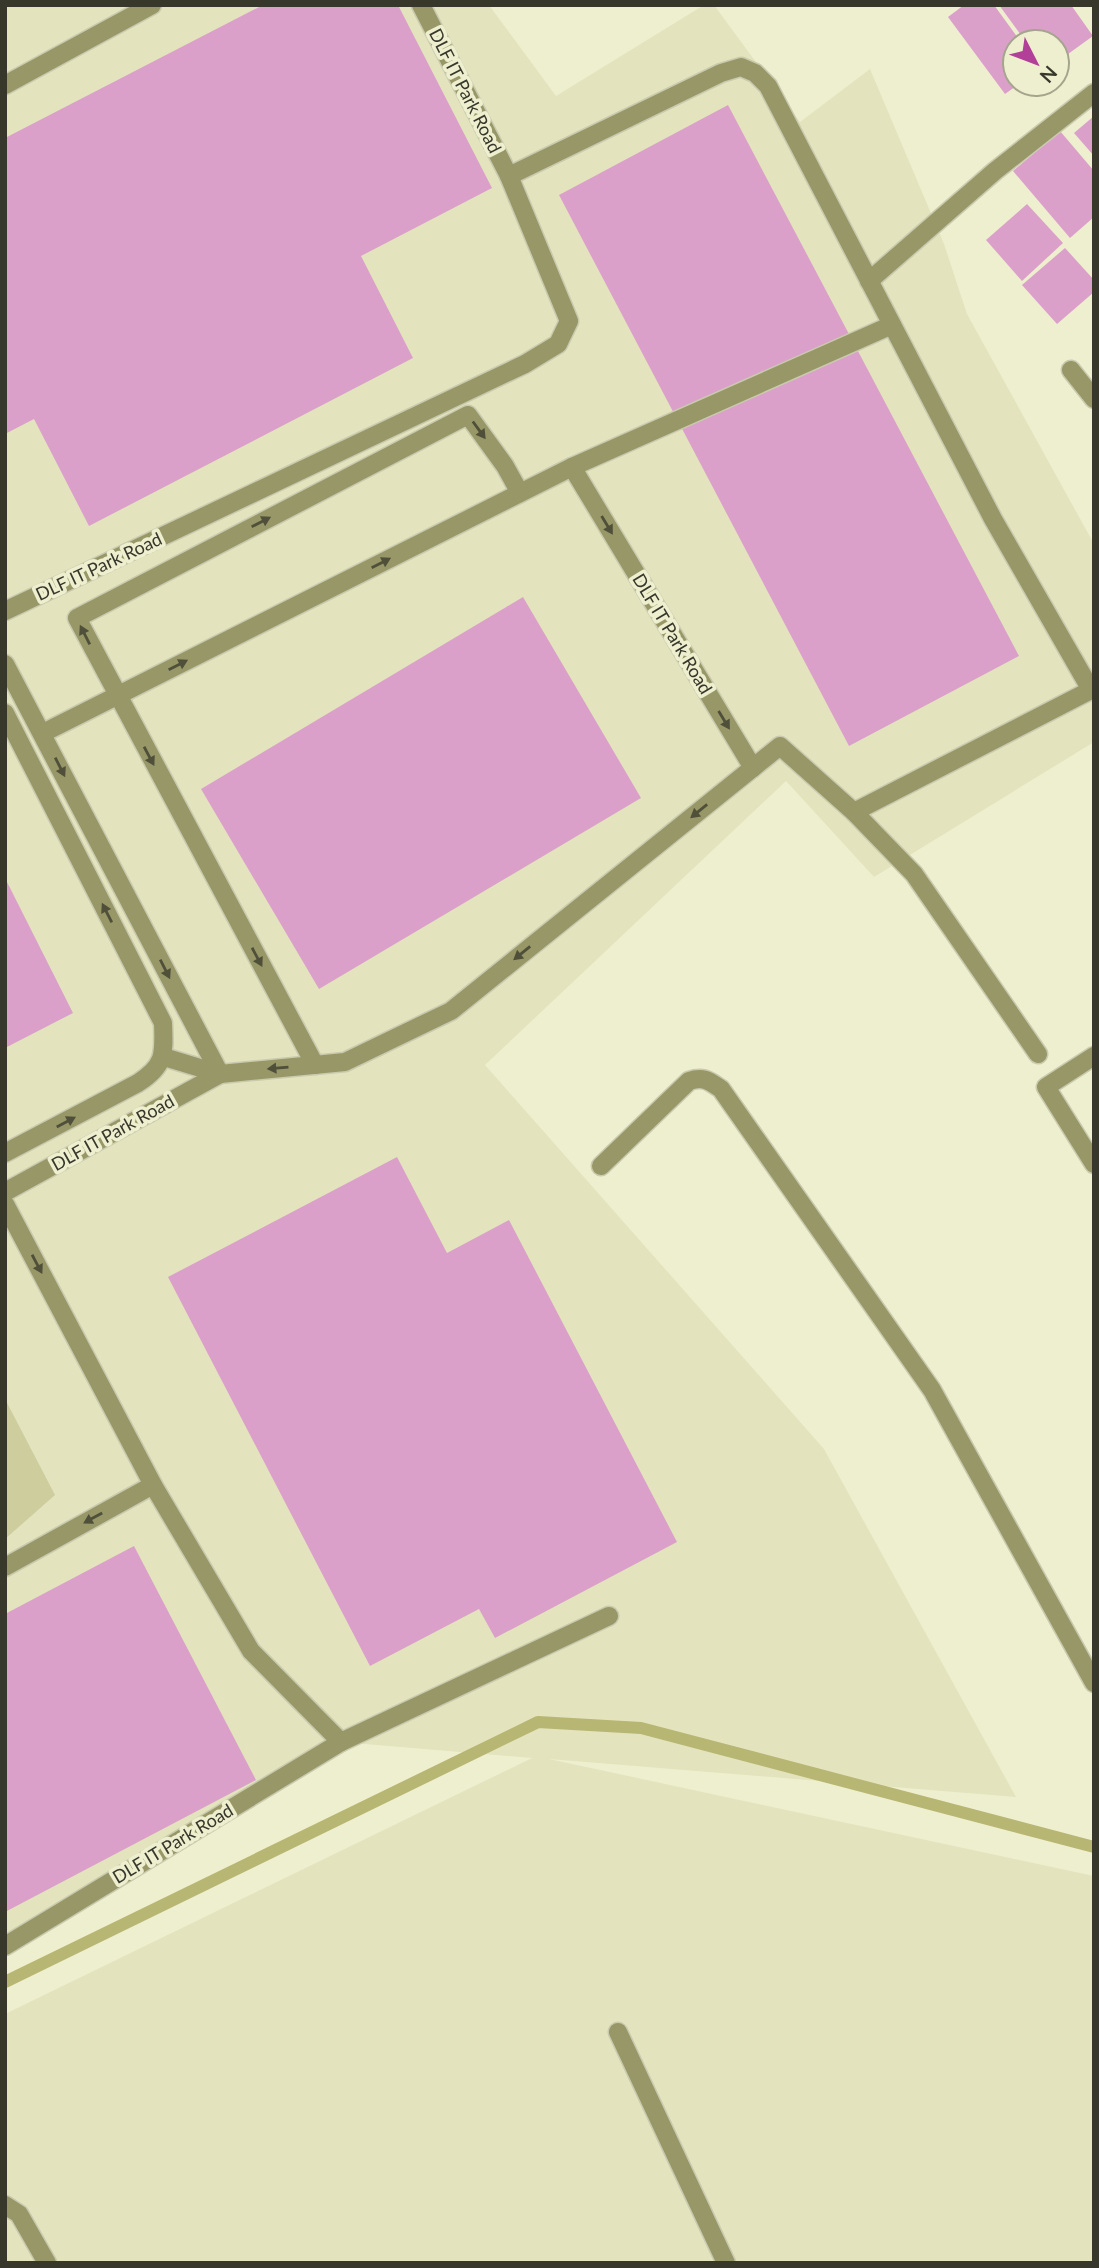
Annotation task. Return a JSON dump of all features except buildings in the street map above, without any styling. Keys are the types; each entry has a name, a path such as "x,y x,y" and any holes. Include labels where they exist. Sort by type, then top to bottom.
{"street":[{"path":"5,85 152,5"},
{"name":"DLF IT Park Road","path":"5,611 525,364 558,344 569,321 509,176 421,5"},
{"path":"509,176 721,73 741,67 755,73 768,86 993,519 1091,690 854,812"},
{"path":"869,281 995,171 1094,93"},
{"path":"43,733 572,467 892,325"},
{"path":"1071,370 1094,399"},
{"path":"315,1065 77,618 468,415 505,466 520,493"},
{"name":"DLF IT Park Road","path":"5,1153 138,1083 152,1074 164,1057 220,1074 345,1062 451,1011 753,768 572,467"},
{"path":"5,664 220,1074"},
{"path":"5,713 163,1023 164,1057"},
{"path":"753,768 780,746 854,812 914,873 1038,1054"},
{"path":"1094,1056 1046,1087 1094,1164"},
{"name":"DLF IT Park Road","path":"5,1192 220,1074"},
{"path":"601,1166 689,1081 705,1078 721,1088 932,1390 1094,1683"},
{"path":"5,1204 153,1485 251,1651 341,1742"},
{"path":"5,1567 153,1485"},
{"name":"DLF IT Park Road","path":"5,1946 341,1742 609,1616"},
{"path":"618,2032 726,2263"},
{"path":"5,2206 19,2214 47,2263"}],"shaded area":[{"path":"5,5 489,5 556,96 704,5 714,5 800,122 870,69 944,244 967,314 1094,544 1094,742 874,877 786,781 485,1065 824,1449 1016,1797 549,1759 1094,1876 1094,2263 5,2263 5,2014 532,1758 341,1742 5,1949"},
{"path":"5,1399 55,1495 5,1539"}],"waterway":[{"path":"5,1982 538,1722 641,1728 1094,1847"}]}
